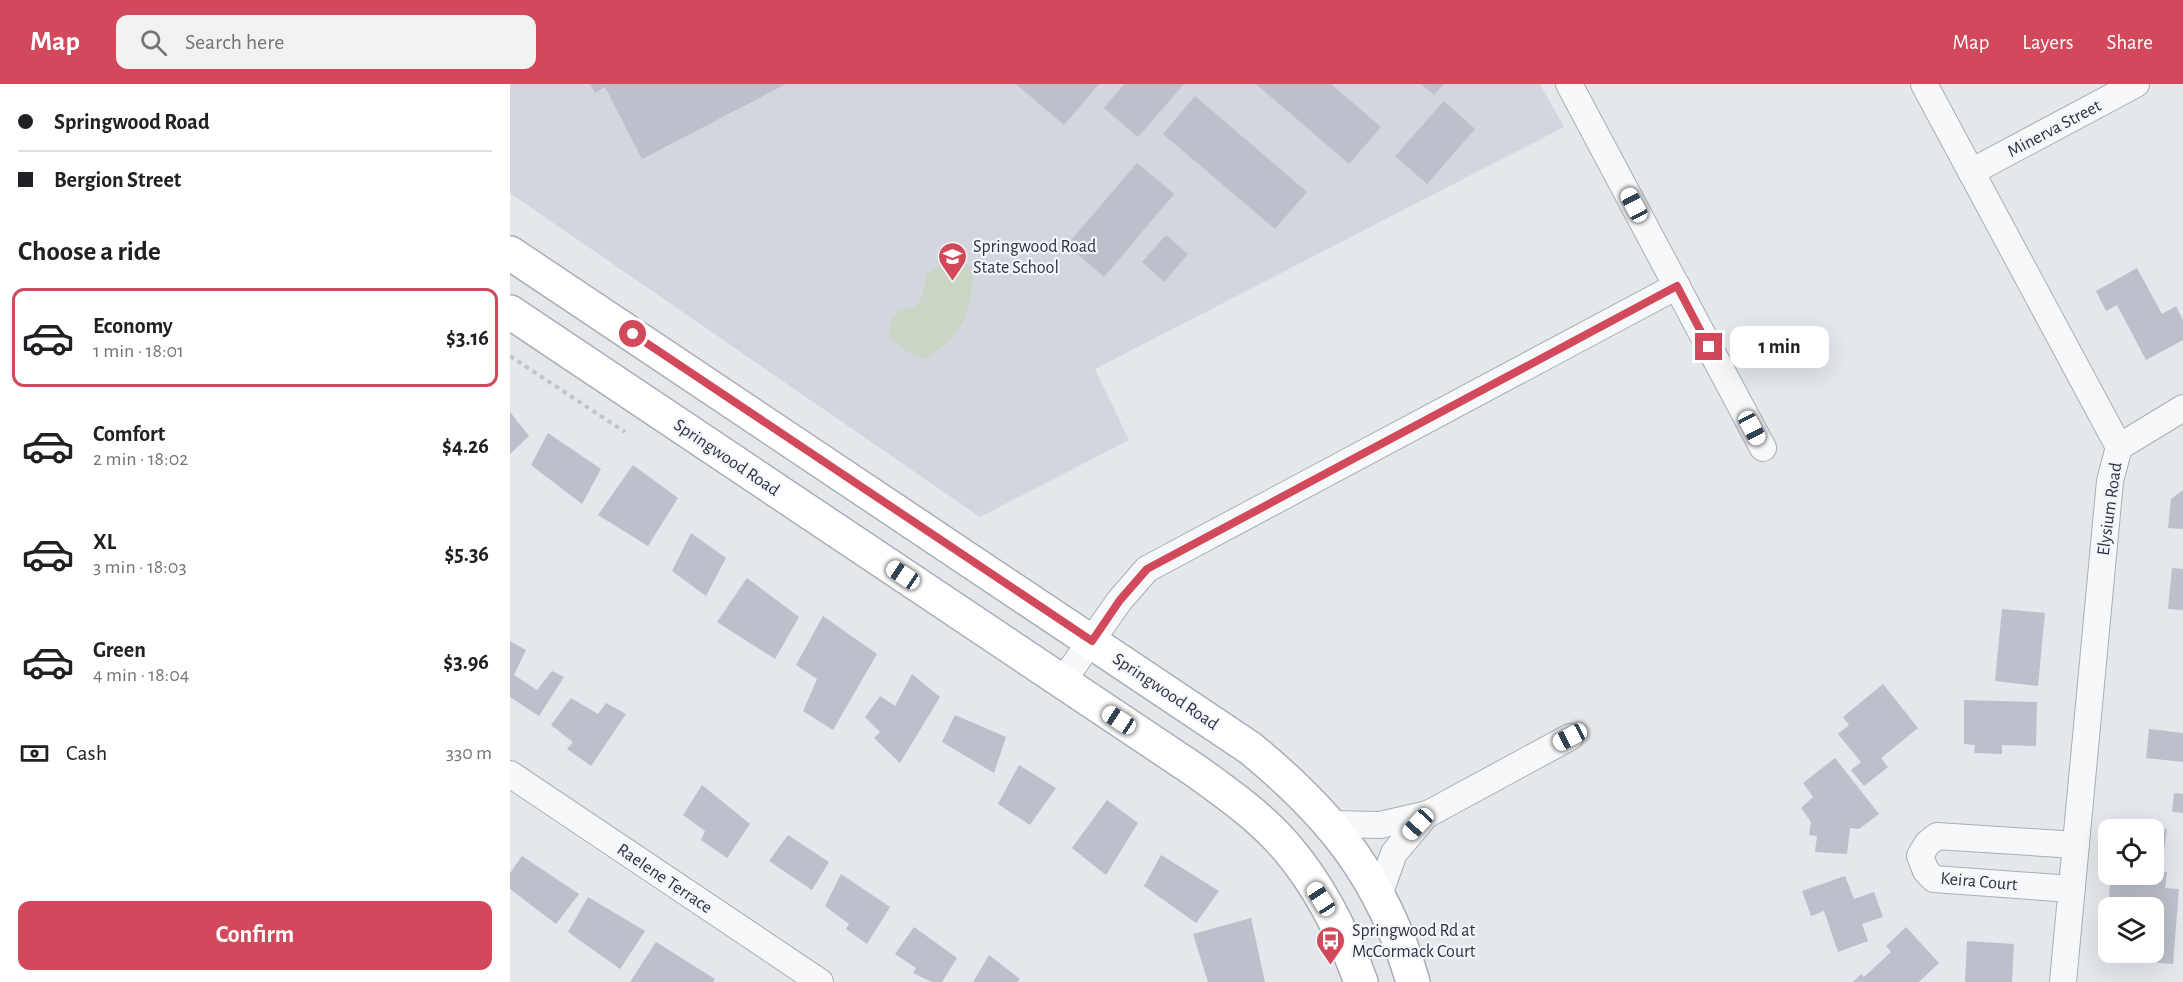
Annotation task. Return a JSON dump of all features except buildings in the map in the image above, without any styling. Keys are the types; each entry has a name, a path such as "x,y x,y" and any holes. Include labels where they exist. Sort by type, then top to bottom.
{"main road":[{"name":"Springwood Road","path":"510,253 1250,748 1292,782 1331,824 1357,858 1393,923 1413,982"},
{"name":"Springwood Road","path":"510,312 1196,771 1244,806 1288,849 1332,916 1361,982"}],"street":[{"path":"1569,84 1763,448"},
{"name":"Elysium Road","path":"1924,84 2119,447 2110,481 2063,982"},
{"name":"Minerva Street","path":"1971,172 2136,84"},
{"path":"1062,682 1120,600 1147,569 1677,286"},
{"path":"2119,447 2183,408"},
{"path":"1331,824 1353,827 1380,825 1428,814 1570,737"},
{"name":"Raelene Terrace","path":"510,774 820,982"},
{"path":"1379,895 1394,852 1428,814"},
{"name":"Keira Court","path":"2072,889 1934,879 1926,871 1920,856 1927,844 1937,836 2076,845"}],"path":[{"path":"510,356 625,432"}],"shaded area":[{"name":"Springwood Road State School","path":"510,84 1540,84 1564,127 1095,369 1129,440 980,517 510,193"}],"green space":[{"path":"948,258 960,260 973,270 970,300 957,332 926,359 904,350 889,336 891,322 898,312 916,306 922,297 927,274"}],"place":[{"name":"Springwood Road State School","path":"952,282"},
{"name":"Springwood Rd at McCormack Court","path":"1331,966"}],"route":[{"path":"633,334 1092,641 1120,600 1147,569 1677,286 1709,347"}]}
